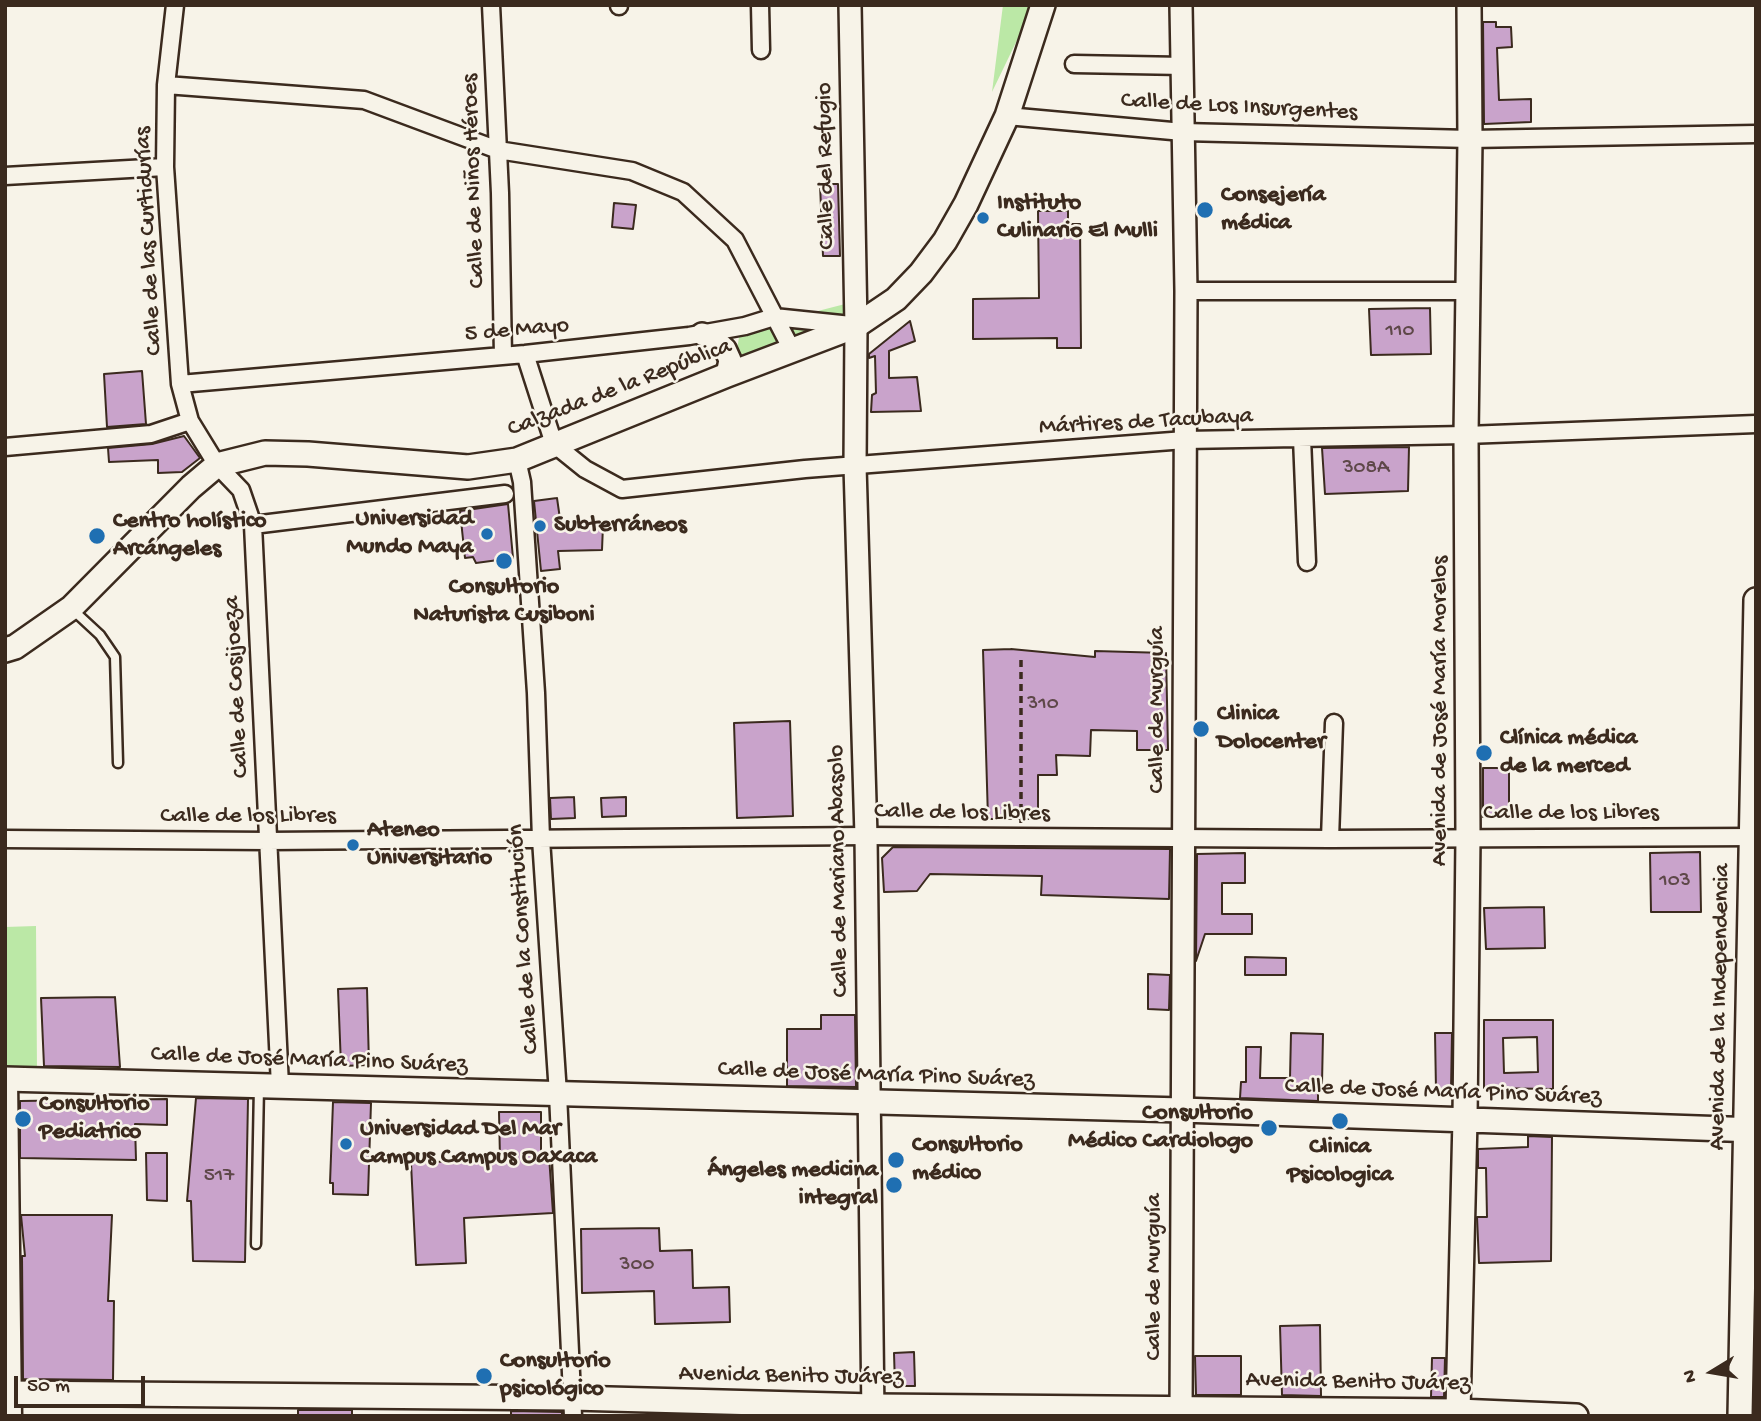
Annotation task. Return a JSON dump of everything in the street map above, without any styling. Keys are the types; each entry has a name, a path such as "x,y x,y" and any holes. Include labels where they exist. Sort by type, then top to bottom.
{"main road":[{"name":"Calzada de la República","path":"5,650 15,647 71,608 191,487 218,466 265,453 468,467 517,460 856,326 896,299 921,273 945,241 966,204 1007,116 1043,5"},
{"name":"Avenida de José María Morelos","path":"1458,1413 1468,837 1466,435 1469,5"},
{"name":"Avenida de la Independencia","path":"1740,1416 1750,1129 1756,600"},
{"name":"Calle de José María Pino Suárez","path":"7,1079 1182,1110 1750,1129"},
{"name":"Avenida Benito Juárez","path":"10,1401 1576,1416"}],"street":[{"name":"Calle de las Curtidurías","path":"175,5 166,85 165,167 180,384 190,421 218,466"},
{"name":"Calle de Niños Héroes","path":"491,5 503,356"},
{"path":"760,5 761,50"},
{"name":"Calle del Refugio","path":"850,5 856,326"},
{"name":"Calle de Murguía","path":"1181,5 1184,66 1185,291 1181,1411"},
{"path":"1074,64 1184,66"},
{"path":"166,85 364,100 498,150 632,171 683,192 735,240 792,350"},
{"name":"Calle de Los Insurgentes","path":"1007,116 1183,132 1470,139 1756,134"},
{"path":"5,176 165,167"},
{"path":"1185,291 1469,291"},
{"name":"5 de Mayo","path":"180,384 525,354 702,334 774,317 856,326"},
{"name":"Calle de Mariano Abasolo","path":"856,326 855,466 866,836 873,1411"},
{"path":"702,334 714,339 725,349 730,360 727,375"},
{"path":"525,354 554,444"},
{"path":"5,447 151,434 190,421"},
{"name":"Mártires de Tacubaya","path":"554,444 585,469 622,489 855,466 1185,440 1466,435 1756,424"},
{"path":"1302,438 1307,562"},
{"name":"Calle de la Constitución","path":"517,460 522,482 536,693 541,839 558,1094 572,1407"},
{"name":"Calle de Cosijoeza","path":"218,466 241,489 253,524 268,841 269,1086"},
{"path":"253,524 505,494"},
{"path":"1330,839 1334,723"},
{"name":"Calle de los Libres","path":"5,839 268,841 866,836 1184,839 1753,837"},
{"path":"7,1079 10,1401"}],"lane":[{"path":"71,608 100,635 115,657 118,763"},
{"path":"256,1244 269,1086"}],"path":[{"path":"1021,657 1021,837"}],"green space":[{"path":"1003,5 1034,5 992,92"},
{"path":"849,303 854,325 736,356 740,331"},
{"path":"36,926 37,1072 5,1071 5,927"}],"building":[{"path":"1483,22 1496,22 1496,27 1511,27 1512,47 1497,48 1499,100 1531,99 1531,122 1484,124"},
{"path":"820,184 838,184 840,256 823,256"},
{"path":"614,203 636,205 633,229 612,227"},
{"path":"1038,211 1068,211 1068,224 1080,224 1081,348 1057,348 1057,338 973,339 973,299 1039,298"},
{"path":"1430,308 1431,354 1371,355 1369,309"},
{"path":"910,321 915,341 889,351 889,378 917,377 921,411 871,412 872,395 876,393 875,356 869,358 869,354"},
{"path":"142,371 146,424 107,427 104,374"},
{"path":"184,436 200,458 182,472 158,473 158,460 109,462 108,448 152,444"},
{"path":"1409,447 1408,491 1325,494 1322,448"},
{"path":"557,498 561,526 603,525 602,550 558,551 560,569 541,571 534,501"},
{"name":"Universidad Mundo Maya","path":"508,504 513,558 476,563 473,557 465,558 460,511"},
{"path":"1011,649 1095,657 1095,651 1166,653 1168,750 1137,750 1137,731 1091,730 1090,756 1056,755 1057,775 1038,775 1038,819 988,819 983,650"},
{"path":"790,721 793,816 737,818 734,723"},
{"path":"1483,768 1509,768 1509,817 1483,817"},
{"path":"574,797 575,818 551,819 550,798"},
{"path":"626,797 626,816 602,817 601,798"},
{"path":"893,847 1170,849 1169,899 1041,895 1042,876 930,874 917,891 884,892 882,858"},
{"path":"1700,852 1701,912 1651,912 1650,853"},
{"path":"1245,853 1245,883 1222,883 1222,914 1252,914 1252,934 1205,934 1196,961 1197,854"},
{"path":"1544,907 1545,948 1486,949 1484,908"},
{"path":"1245,957 1286,958 1286,975 1245,975"},
{"path":"1148,974 1170,975 1169,1010 1148,1009"},
{"path":"367,988 369,1065 341,1066 338,989"},
{"path":"115,997 120,1067 44,1066 41,998"},
{"path":"821,1015 855,1015 856,1087 787,1086 787,1029 821,1029"},
{"path":"1484,1020 1553,1020 1553,1089 1484,1088","holes":["1537,1037 1538,1072 1504,1073 1503,1038"]},
{"path":"1291,1033 1323,1034 1322,1084 1318,1084 1318,1101 1240,1098 1241,1082 1246,1082 1246,1047 1261,1047 1260,1078 1290,1078"},
{"path":"1435,1033 1452,1033 1451,1090 1436,1090"},
{"path":"196,1098 248,1099 245,1262 193,1261 191,1201 187,1201"},
{"path":"167,1099 167,1125 135,1124 136,1160 20,1158 20,1101"},
{"name":"Universidad Del Mar Campus Campus Oaxaca","path":"333,1102 371,1103 368,1195 333,1194 333,1183 330,1183"},
{"path":"499,1112 541,1112 541,1156 549,1156 553,1213 464,1218 466,1263 416,1265 411,1163 500,1159"},
{"path":"1528,1136 1552,1137 1551,1261 1479,1263 1477,1217 1487,1217 1486,1168 1478,1168 1478,1149 1528,1147"},
{"path":"146,1153 167,1153 167,1201 147,1200"},
{"path":"21,1215 112,1215 108,1301 114,1301 113,1380 23,1379 22,1256 25,1256"},
{"path":"659,1228 660,1251 692,1250 693,1288 729,1287 730,1322 655,1324 654,1291 582,1293 581,1229"},
{"path":"1320,1325 1321,1396 1282,1395 1280,1326"},
{"path":"914,1352 915,1386 895,1386 894,1353"},
{"path":"1195,1356 1241,1356 1241,1395 1196,1395"},
{"path":"1432,1358 1445,1358 1444,1397 1431,1397"},
{"path":"298,1410 352,1410 352,1416 298,1416"},
{"path":"511,1411 562,1412 562,1416 511,1416"}],"place":[{"name":"Consejería médica","path":"1205,210"},
{"name":"Instituto Culinario El Mulli","path":"983,218"},
{"name":"Subterráneos","path":"540,526"},
{"name":"Universidad Mundo Maya","path":"487,534"},
{"name":"Centro holístico Arcángeles","path":"97,536"},
{"name":"Consultorio Naturista Cusiboni","path":"504,561"},
{"name":"Clinica Dolocenter","path":"1201,729"},
{"name":"Clínica médica de la merced","path":"1484,753"},
{"name":"Ateneo Universitario","path":"353,845"},
{"name":"Consultorio Pediatrico","path":"23,1119"},
{"name":"Clinica Psicologica","path":"1340,1121"},
{"name":"Consultorio Médico Cardiologo","path":"1269,1128"},
{"name":"Universidad Del Mar Campus Campus Oaxaca","path":"346,1144"},
{"name":"Consultorio médico","path":"896,1160"},
{"name":"Ángeles medicina integral","path":"894,1185"},
{"name":"Consultorio psicológico","path":"484,1376"}]}
